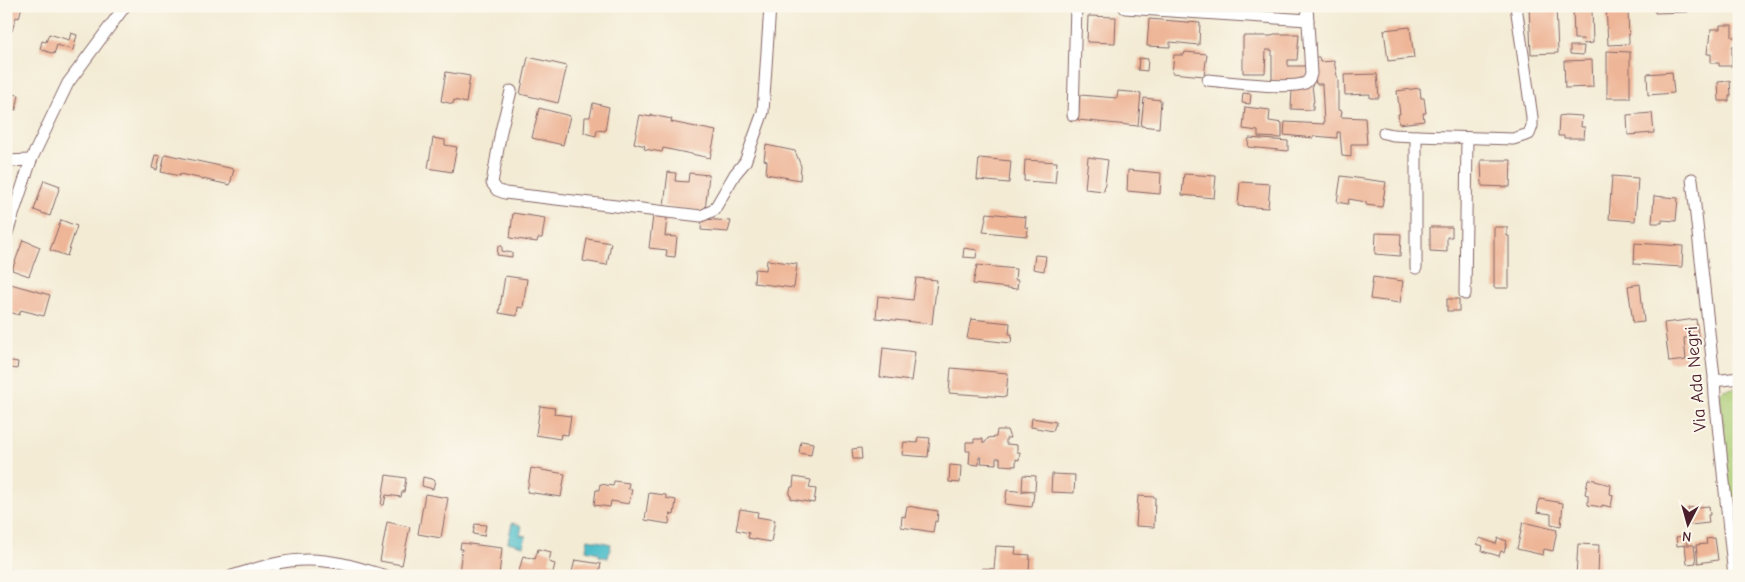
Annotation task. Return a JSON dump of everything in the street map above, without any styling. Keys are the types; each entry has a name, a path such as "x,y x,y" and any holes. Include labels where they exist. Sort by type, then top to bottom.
{"street":[{"path":"6,236 31,160 68,83 125,6"},
{"path":"511,91 501,131 492,183 497,190 505,194 701,216 714,210 735,174 745,162 763,112 770,6"},
{"path":"1073,115 1076,6"},
{"path":"1208,80 1290,86 1306,83 1310,80 1311,74 1307,6"},
{"path":"1384,133 1393,135 1513,139 1529,134 1532,126 1532,117 1516,6"},
{"path":"1126,8 1308,20"},
{"path":"1416,136 1416,268"},
{"path":"1465,294 1467,138"},
{"path":"6,161 31,160"},
{"name":"Via Ada Negri","path":"1692,179 1734,576"},
{"path":"1714,381 1739,378"},
{"path":"232,576 278,564 305,560 342,564 386,576"},
{"path":"6,574 10,576"}],"lane":[{"path":"275,576 278,564"}],"green space":[{"path":"1739,387 1739,562 1726,463 1720,393 1723,390"}],"water":[{"path":"512,523 522,526 520,535 526,536 523,546 508,542"},
{"path":"588,539 611,544 608,558 599,556 599,553 586,550"}],"building":[{"path":"6,6 22,6 19,18 16,17 12,31 6,30"},
{"path":"1529,6 1556,6 1558,53 1531,54"},
{"path":"1587,6 1587,10 1592,10 1593,43 1584,44 1583,39 1574,39 1573,7"},
{"path":"1606,6 1621,6 1622,9 1628,8 1629,44 1608,45"},
{"path":"1655,6 1688,6 1688,12 1655,13"},
{"path":"1088,16 1116,17 1115,43 1087,42"},
{"path":"1149,19 1200,23 1199,45 1170,42 1170,47 1147,46"},
{"path":"1720,25 1732,25 1732,37 1737,37 1737,46 1732,46 1732,66 1719,66 1719,63 1711,63 1711,54 1707,54 1711,29 1720,29"},
{"path":"1410,27 1414,58 1388,61 1384,30"},
{"path":"71,33 77,35 73,50 57,45 54,54 40,49 42,41 46,42 49,34 69,40"},
{"path":"1274,34 1299,34 1297,60 1288,60 1288,66 1307,66 1306,79 1272,81 1272,50 1266,50 1265,73 1243,73 1243,36 1272,36"},
{"path":"1570,46 1584,46 1583,55 1570,54"},
{"path":"1607,51 1630,52 1630,98 1607,98"},
{"path":"1185,52 1207,54 1204,76 1172,73 1174,55 1184,55"},
{"path":"528,57 567,66 558,103 520,94"},
{"path":"1312,57 1319,57 1320,62 1334,61 1338,81 1338,110 1342,111 1341,117 1365,118 1367,144 1351,144 1351,157 1342,156 1340,132 1337,132 1337,138 1284,135 1285,122 1324,124 1322,84 1316,84"},
{"path":"1139,58 1148,59 1147,71 1138,70"},
{"path":"1592,60 1593,87 1565,88 1564,61"},
{"path":"446,72 470,76 466,103 454,100 453,104 441,101"},
{"path":"1672,72 1674,93 1648,95 1647,74"},
{"path":"1377,74 1379,98 1370,98 1370,94 1345,95 1344,75"},
{"path":"1730,81 1731,96 1729,96 1729,101 1719,101 1718,82"},
{"path":"1312,85 1313,110 1291,109 1292,90 1296,91 1296,88"},
{"path":"1420,88 1421,98 1424,98 1426,113 1423,113 1424,121 1399,124 1398,114 1400,114 1397,91"},
{"path":"1118,91 1141,93 1138,126 1078,120 1080,95 1117,98"},
{"path":"6,93 19,95 16,110 13,109 10,121 6,120"},
{"path":"1243,93 1251,94 1250,104 1242,103"},
{"path":"1144,98 1161,100 1159,128 1141,126"},
{"path":"593,103 609,107 605,131 597,130 596,136 584,133 585,117 590,117"},
{"path":"1245,107 1270,110 1269,121 1282,123 1282,138 1258,137 1258,131 1243,129"},
{"path":"539,108 570,116 563,145 532,138"},
{"path":"1652,113 1654,133 1628,135 1627,115"},
{"path":"640,115 672,119 671,122 716,131 710,158 663,148 662,152 644,149 645,146 634,143"},
{"path":"1559,116 1582,116 1581,127 1585,127 1584,138 1564,138 1564,136 1558,136"},
{"path":"433,138 445,140 445,145 457,147 452,172 428,168"},
{"path":"1249,138 1288,141 1288,151 1248,147"},
{"path":"766,145 795,151 801,166 800,180 766,174 767,161 764,160"},
{"path":"165,154 234,169 230,185 180,174 180,176 161,172"},
{"path":"155,155 160,156 157,170 152,168"},
{"path":"1088,157 1108,160 1104,191 1085,189"},
{"path":"979,158 1011,161 1009,183 977,180"},
{"path":"1025,160 1057,162 1055,183 1024,181"},
{"path":"1481,160 1511,160 1510,187 1482,186"},
{"path":"1128,170 1161,173 1160,194 1127,191"},
{"path":"668,172 676,173 675,181 688,182 689,173 709,175 705,211 664,206"},
{"path":"1184,174 1216,176 1214,198 1182,195"},
{"path":"1341,176 1386,182 1382,207 1366,205 1366,202 1349,199 1348,204 1337,202"},
{"path":"1612,176 1638,178 1635,221 1609,219"},
{"path":"44,180 60,186 50,216 34,210"},
{"path":"1240,182 1270,184 1268,208 1238,206"},
{"path":"1654,196 1678,198 1676,221 1662,220 1662,223 1652,223"},
{"path":"513,213 545,218 542,238 538,238 537,242 510,238"},
{"path":"987,213 1026,217 1025,227 1028,228 1027,236 983,232"},
{"path":"653,216 667,218 665,236 677,237 675,257 666,256 667,250 649,248"},
{"path":"702,219 731,221 728,232 701,230"},
{"path":"61,220 77,226 67,256 50,250"},
{"path":"1430,227 1452,227 1452,237 1447,237 1447,252 1430,251"},
{"path":"1494,227 1507,227 1507,236 1509,236 1509,288 1494,288"},
{"path":"1376,233 1401,234 1400,256 1375,254"},
{"path":"587,239 611,243 607,265 583,261"},
{"path":"23,240 40,247 29,276 12,270"},
{"path":"1635,243 1683,246 1682,267 1634,264"},
{"path":"498,246 502,246 502,251 512,253 512,257 497,255"},
{"path":"964,248 977,250 976,258 963,257"},
{"path":"1035,255 1046,256 1044,271 1033,269"},
{"path":"767,260 797,264 794,288 754,283 755,269 766,270"},
{"path":"977,265 1016,269 1015,280 1018,280 1017,289 973,284"},
{"path":"505,276 527,279 523,308 518,307 517,316 499,313"},
{"path":"1373,277 1403,281 1400,303 1370,299"},
{"path":"916,278 937,280 932,324 876,318 878,296 913,300"},
{"path":"7,283 50,295 44,316 21,310 19,315 6,311"},
{"path":"1640,284 1644,322 1633,323 1628,286"},
{"path":"1447,299 1459,299 1459,311 1447,311"},
{"path":"971,319 1010,323 1009,334 1012,334 1011,343 967,338"},
{"path":"1696,319 1698,336 1684,338 1686,360 1669,362 1664,323"},
{"path":"883,348 915,352 911,381 880,377"},
{"path":"6,360 18,362 17,369 6,367"},
{"path":"951,368 1008,373 1006,397 949,393"},
{"path":"540,406 555,408 554,414 571,416 568,435 561,434 560,439 536,435"},
{"path":"1032,418 1056,422 1053,431 1031,427"},
{"path":"997,430 1007,430 1010,438 1006,438 1006,444 1017,445 1017,452 1020,452 1019,460 1016,459 1016,466 1000,465 1000,458 996,458 996,464 981,463 982,457 979,457 979,465 969,464 970,451 966,451 966,442 974,442 974,439 983,439 983,443 985,443 988,438 996,437"},
{"path":"918,437 930,438 928,457 902,455 904,442 917,443"},
{"path":"801,441 813,443 811,455 799,453"},
{"path":"861,448 862,459 853,459 852,449"},
{"path":"950,465 961,466 960,483 949,482"},
{"path":"531,468 565,474 561,497 527,492"},
{"path":"1052,474 1075,475 1074,493 1051,492"},
{"path":"386,475 406,478 404,492 402,492 401,497 386,495 384,505 381,505"},
{"path":"1023,475 1036,476 1035,491 1022,490"},
{"path":"423,477 435,480 433,489 422,486"},
{"path":"794,477 811,480 809,488 816,489 814,503 791,499 789,495 791,487 793,487"},
{"path":"1588,479 1611,485 1610,494 1613,495 1611,507 1588,505 1588,495 1585,494"},
{"path":"614,481 629,483 628,489 632,489 629,504 611,501 610,507 594,505 596,490 599,490 600,484 613,486"},
{"path":"1007,490 1034,493 1032,507 1005,504"},
{"path":"649,493 666,495 666,498 676,500 674,515 670,514 669,524 645,520"},
{"path":"425,494 448,498 441,538 418,534"},
{"path":"1138,496 1155,497 1154,527 1136,526"},
{"path":"1539,499 1563,503 1561,526 1551,524 1551,514 1537,512"},
{"path":"907,506 938,511 937,522 935,521 933,532 901,527 902,516 905,517"},
{"path":"1709,506 1709,523 1690,525 1688,508"},
{"path":"740,509 758,512 757,517 775,520 771,542 748,538 749,533 736,530"},
{"path":"387,522 410,527 402,565 380,561"},
{"path":"1523,522 1557,530 1553,551 1544,549 1543,555 1517,549"},
{"path":"475,524 486,525 484,536 473,534"},
{"path":"1686,536 1687,545 1694,545 1696,563 1687,564 1685,545 1677,546 1676,537"},
{"path":"1480,538 1496,544 1498,538 1507,541 1504,552 1501,551 1499,556 1482,551 1483,546 1477,544"},
{"path":"1715,538 1718,560 1698,563 1696,545 1707,544 1706,539"},
{"path":"461,543 502,548 499,576 465,573 463,575 459,573"},
{"path":"1578,544 1599,545 1598,576 1576,576"},
{"path":"996,546 1016,547 1015,554 1030,555 1029,571 1023,571 1023,576 982,576 982,568 994,569"},
{"path":"538,549 551,552 549,562 555,564 552,576 518,575 523,556 535,559"},
{"path":"575,560 601,564 599,573 604,574 603,576 571,576"}]}
